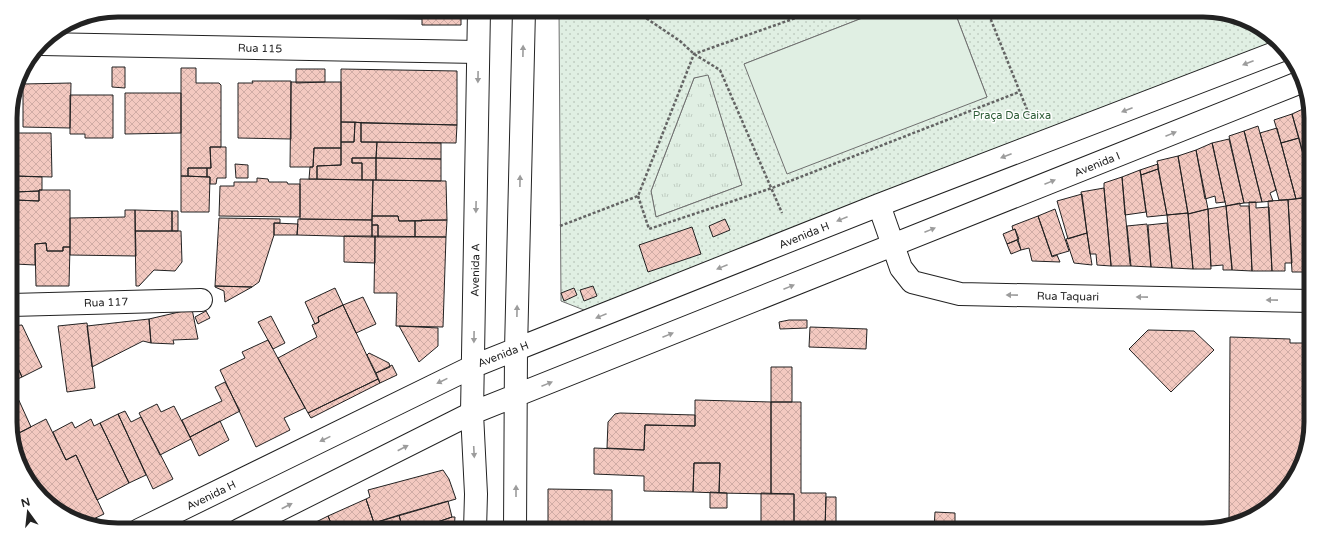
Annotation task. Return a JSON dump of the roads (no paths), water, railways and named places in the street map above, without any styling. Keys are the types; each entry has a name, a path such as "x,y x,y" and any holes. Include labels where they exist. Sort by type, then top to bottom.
{"street":[{"name":"Avenida A","path":"475,523 476,494 472,413 479,17"},
{"path":"515,523 516,350 524,17"},
{"name":"Rua 115","path":"50,44 478,52"},
{"path":"879,205 1278,52"},
{"name":"Avenida I","path":"893,245 1298,83"},
{"name":"Avenida H","path":"153,523 474,366 879,205"},
{"name":"Rua Taquari","path":"879,205 901,268 912,282 960,294 1304,301"},
{"path":"253,523 472,413 893,245"},
{"name":"Rua 117","path":"17,305 201,300"}],"park label":[{"name":"Praça Da Caixa","path":"1012,115"}]}
